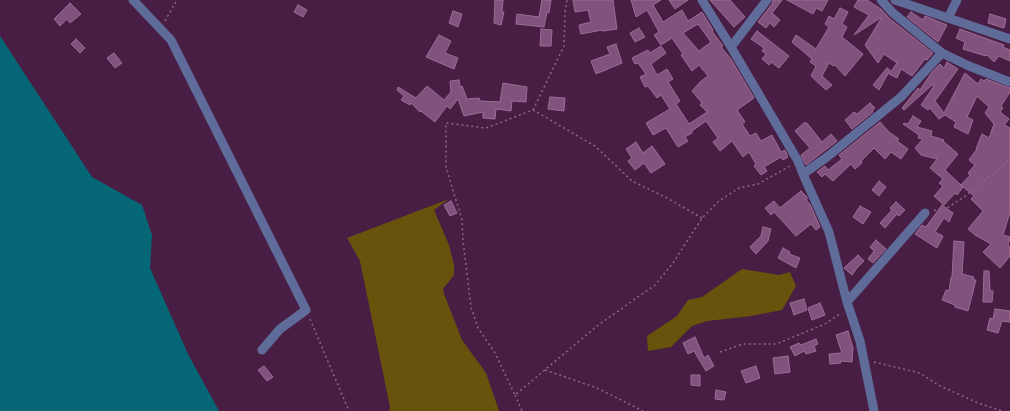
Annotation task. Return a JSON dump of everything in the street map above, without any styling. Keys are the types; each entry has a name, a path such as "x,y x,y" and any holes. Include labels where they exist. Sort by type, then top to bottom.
{"street":[{"path":"133,0 171,40 306,310 280,329 262,350"},
{"path":"702,0 798,161 829,232 848,304 860,341 874,411"},
{"path":"731,47 767,0"},
{"path":"881,0 893,13 942,53 969,66 1010,82"},
{"path":"895,0 1010,39"},
{"path":"948,18 957,0"},
{"path":"803,174 827,157 901,97 942,53"},
{"path":"848,304 925,213"}],"path":[{"path":"161,29 177,0"},
{"path":"522,411 495,353 478,328 471,307 462,220 446,167 446,123 486,128 533,110 564,46 565,13 568,0"},
{"path":"533,110 595,146 632,181 669,198 702,218"},
{"path":"925,213 932,210 941,212 964,197 1004,166 1010,157"},
{"path":"515,395 597,326 654,285 673,263 702,218 719,201 739,188 758,184 778,174 798,161"},
{"path":"720,352 743,344 776,344 825,324 848,304"},
{"path":"306,310 349,411"},
{"path":"864,360 920,373 938,385 978,403 1002,411"},
{"path":"545,370 597,388 643,411"}],"shaded area":[{"path":"0,36 92,177 142,205 152,235 150,268 188,354 219,411 0,411"},
{"path":"449,199 434,210 449,245 454,265 454,275 443,289 444,294 462,340 486,373 499,411 389,411 390,407 360,261 347,238"},
{"path":"742,269 779,275 790,272 796,286 782,310 751,316 707,321 692,326 671,347 648,351 647,336 677,316 688,300 702,297"}],"building":[{"path":"495,0 503,0 502,12 504,12 501,25 494,23"},
{"path":"542,0 551,0 549,13 547,12 544,27 516,24 517,14 539,17"},
{"path":"573,0 613,0 617,29 581,34 579,25 591,22 588,10 575,12"},
{"path":"631,0 661,0 653,5 663,22 682,10 688,21 702,12 713,30 712,31 723,46 721,47 731,59 754,98 737,110 745,122 742,124 750,136 756,133 761,141 772,135 781,152 785,150 788,157 783,160 781,157 764,167 767,171 761,175 754,166 756,164 749,152 743,157 732,141 720,151 713,142 718,138 706,121 685,137 688,141 678,147 666,128 653,135 646,123 670,109 661,95 657,98 648,86 645,87 640,77 646,74 638,63 635,64 632,58 648,50 650,53 661,46 666,53 651,64 657,75 667,69 673,79 668,82 680,101 676,104 689,124 707,112 700,105 702,103 692,91 708,76 699,65 692,71 672,38 661,45 654,35 659,32 647,10 636,17","holes":["698,24 711,42 699,51 683,33"]},
{"path":"669,0 688,0 675,9"},
{"path":"710,0 730,0 745,17 734,27"},
{"path":"773,0 782,0 772,13 780,20 774,27 770,23 766,28 758,22 772,4"},
{"path":"787,0 828,0 822,11 816,8 813,14"},
{"path":"858,0 867,0 881,9 889,18 933,53 927,60 925,59 912,76 901,69 897,78 889,74 897,63 884,54 878,63 865,45 882,17 854,35 869,15 854,7"},
{"path":"70,3 81,14 70,23 67,19 60,26 54,19"},
{"path":"298,5 307,10 303,17 294,12"},
{"path":"840,8 848,12 842,24 847,27 842,37 863,54 845,76 835,65 834,66 829,63 822,76 832,85 826,90 811,76 816,66 810,62 812,59 792,42 796,35 816,49 829,27 825,24 829,16 834,19"},
{"path":"453,11 462,14 458,27 449,23"},
{"path":"911,12 923,20 925,16 947,25 938,42 907,17"},
{"path":"990,14 1006,19 1004,28 988,23"},
{"path":"639,28 645,37 635,42 630,33"},
{"path":"541,29 552,30 551,46 540,46"},
{"path":"960,29 1004,45 1003,47 1010,50 1010,61 999,56 994,62 987,55 986,56 963,49 965,42 956,38"},
{"path":"757,31 789,56 779,68 771,62 769,65 762,59 766,54 762,51 764,48 751,39"},
{"path":"439,35 451,41 445,53 458,58 454,69 426,57"},
{"path":"76,39 85,48 80,53 71,44"},
{"path":"616,44 622,63 596,74 591,61 610,54 607,47"},
{"path":"114,53 122,63 115,68 107,58"},
{"path":"947,62 958,69 935,101 944,113 965,73 978,84 981,79 984,81 986,79 1010,88 1010,92 1001,106 1003,108 1000,112 1009,119 1004,125 1010,128 1010,212 1003,235 1010,237 1008,245 1010,247 1010,256 1000,268 983,252 991,244 975,235 968,229 983,211 971,199 974,196 961,185 970,175 968,173 975,165 969,160 977,149 982,134 989,138 994,124 985,113 989,107 977,96 967,117 973,120 968,134 954,127 956,122 945,115 939,119 930,108 928,110 921,105 934,86 932,85 904,110 902,108 918,88 920,90 932,72 940,64 944,68"},
{"path":"887,68 890,70 879,90 873,85"},
{"path":"459,80 460,87 462,86 467,99 479,98 480,101 500,102 503,83 527,87 526,102 512,101 511,111 496,109 495,119 483,118 483,112 464,116 458,99 450,109 447,106 435,122 421,111 420,112 411,103 410,105 401,100 404,96 397,90 398,87 416,98 427,86 444,100 451,92 450,81"},
{"path":"550,97 565,98 564,111 548,109"},
{"path":"870,103 875,108 872,111 873,112 852,129 845,120 854,112 857,114"},
{"path":"913,116 921,121 917,127 932,131 931,136 944,140 943,141 958,154 945,170 963,187 957,195 955,193 944,205 934,196 943,186 939,183 943,179 930,168 937,159 921,155 915,148 923,139 918,138 919,135 903,124 908,124"},
{"path":"880,122 889,132 899,139 897,141 908,149 901,159 891,152 885,159 874,148 855,169 851,164 833,181 825,174 822,177 817,172 825,166 828,170 842,159 839,155"},
{"path":"804,123 807,123 822,142 831,134 837,141 806,165 801,155 810,148 795,131"},
{"path":"636,142 643,153 652,146 665,164 651,173 644,163 635,170 628,161 632,158 626,149"},
{"path":"879,181 886,187 879,196 872,190"},
{"path":"801,191 807,197 806,200 810,204 820,227 816,230 811,224 796,236 774,212 771,215 765,208 774,201 780,208"},
{"path":"451,201 457,213 450,216 444,205"},
{"path":"896,202 905,210 899,216 897,214 885,228 880,223 892,210 890,208"},
{"path":"942,205 953,213 949,222 944,218 935,232 943,236 937,248 915,234 922,225 926,227"},
{"path":"860,206 871,212 863,224 853,217"},
{"path":"763,227 771,229 768,241 756,254 750,247 761,236"},
{"path":"876,240 886,249 873,263 868,259 874,251 870,247"},
{"path":"954,241 964,242 962,274 974,277 973,280 976,280 968,311 955,307 955,305 942,300 946,290 949,291 952,277"},
{"path":"783,248 790,252 789,254 800,258 796,268 778,258"},
{"path":"858,255 864,261 852,275 844,268"},
{"path":"984,271 989,271 990,291 993,291 992,302 983,302"},
{"path":"804,299 807,310 794,315 790,303"},
{"path":"820,303 825,315 812,320 808,308"},
{"path":"995,309 1010,311 1010,322 1002,321 998,333 987,330 990,318 993,319"},
{"path":"848,331 853,348 852,362 840,361 841,363 830,364 829,354 842,353 836,335"},
{"path":"695,337 704,358 708,355 714,366 706,371 694,351 688,354 683,343"},
{"path":"816,339 818,344 814,346 816,351 806,354 804,351 795,356 790,347 799,343 801,345"},
{"path":"788,356 790,372 775,374 773,358"},
{"path":"264,366 273,377 267,381 258,370"},
{"path":"756,366 760,378 746,383 741,371"},
{"path":"691,375 700,375 700,386 691,385"},
{"path":"716,390 726,392 724,400 715,399"}]}
